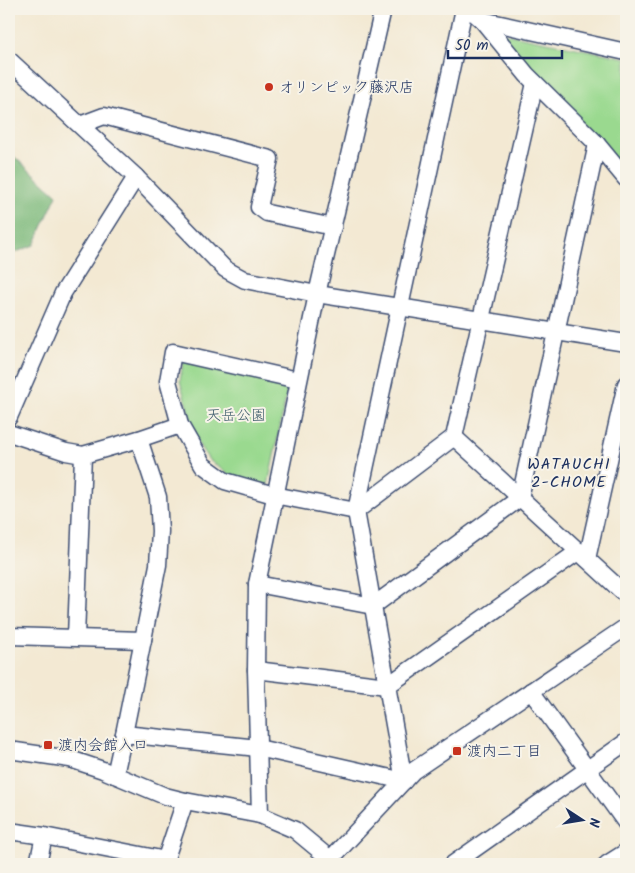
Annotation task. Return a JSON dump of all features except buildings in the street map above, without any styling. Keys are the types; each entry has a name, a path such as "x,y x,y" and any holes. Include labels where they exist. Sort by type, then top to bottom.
{"street":[{"path":"260,816 256,670 257,584 298,380 383,9"},
{"path":"404,781 356,511 464,9"},
{"path":"470,9 482,20 535,83 597,144 626,179"},
{"path":"482,20 626,52"},
{"path":"9,60 136,177 225,269 245,280 401,308 626,343"},
{"path":"298,380 173,352 168,381 180,424 203,465 226,481 274,494 356,511 454,437 535,83"},
{"path":"80,125 104,116 270,160 258,207 268,213 333,227"},
{"path":"257,584 373,606 520,498 597,144"},
{"path":"9,417 63,293 136,177"},
{"path":"256,670 387,686 583,555 626,384"},
{"path":"9,433 84,456 180,424"},
{"path":"454,437 626,595"},
{"path":"115,775 158,565 160,531 158,497 139,439"},
{"path":"76,637 84,456"},
{"path":"9,750 70,759 165,796 260,816 295,830 331,862 413,771 626,627"},
{"path":"9,636 143,640"},
{"path":"531,691 626,824"},
{"path":"124,734 258,748 404,781"},
{"path":"453,864 626,742"},
{"path":"9,831 44,836 165,862 185,801"},
{"path":"38,864 44,836"},
{"path":"607,864 626,852"}],"green space":[{"path":"492,31 626,58 626,166 623,168"},
{"path":"9,152 57,195 34,245 9,255"},
{"name":"天岳公園","path":"184,357 289,382 268,485 228,474 209,460 197,442 180,381"}],"place":[{"name":"オリンピック藤沢店","path":"269,87"},
{"name":"渡内会館入口","path":"48,745"},
{"name":"渡内二丁目","path":"457,751"}],"district":[{"name":"WATAUCHI 2-CHOME","path":"569,472"}]}
